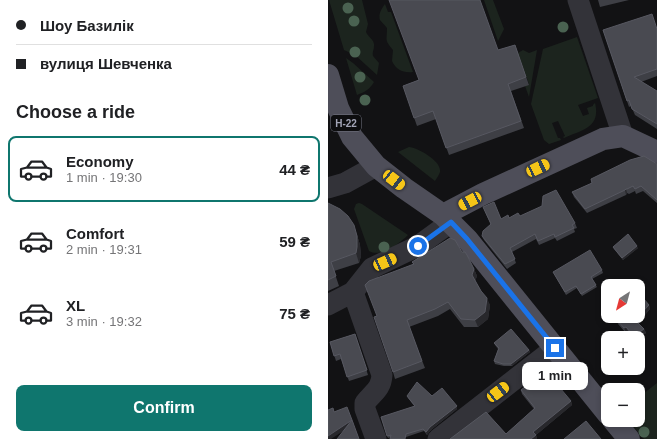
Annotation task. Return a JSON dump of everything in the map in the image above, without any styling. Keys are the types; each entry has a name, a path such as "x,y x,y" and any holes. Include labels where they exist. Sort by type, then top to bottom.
{"main road":[{"name":"Н-22","path":"328,74 338,108 352,137 376,166 404,188 447,218 467,239 601,405"},
{"path":"447,218 497,188 603,139 623,136 657,152"},
{"path":"619,427 629,439"}],"street":[{"path":"578,0 623,136"},
{"path":"328,188 345,183 376,166"},
{"path":"328,305 353,292 372,268 418,246 447,218"},
{"path":"353,292 382,375 382,383 377,391 365,403 365,409 376,439"},
{"path":"438,439 555,348"}],"shaded area":[{"path":"329,0 362,0 368,24 366,32 374,44 373,56 379,63 377,75 355,55 344,50"},
{"path":"484,0 493,0 504,29 498,41"},
{"path":"385,4 388,12 391,12 413,72 400,70 392,61 393,50 388,44 387,28 380,20 381,11"},
{"path":"577,37 598,98 578,105 583,116 589,114 587,108 593,106 595,103 595,118 593,123 588,127 564,138 563,137 565,136 558,121 552,123 558,138 561,140 549,144 544,140 531,104 543,49"},
{"path":"523,50 529,53 537,50 529,97 525,86 529,84 518,53"},
{"path":"346,58 374,82 371,87 357,95"},
{"path":"409,147 423,152 437,164 440,168 440,172 435,181 398,152"},
{"path":"359,203 408,235 390,249 379,253 369,251 354,209 356,204"},
{"path":"657,383 657,439 644,439 634,427 645,427 645,392"}],"building":[{"path":"389,0 480,0 498,50 515,45 526,77 508,84 521,121 446,148 433,111 414,118 403,86 419,80"},
{"path":"652,14 657,29 657,69 634,77 657,91 657,124 632,109 629,100 627,101 603,30"},
{"path":"644,156 657,164 657,200 641,186 635,189 633,186 585,209 572,192 592,183 591,179 630,160"},
{"path":"556,190 575,223 572,225 574,228 555,237 554,234 538,241 535,234 510,248 515,259 505,264 482,236 483,231 491,224 483,207 494,202 501,219 508,215 509,218 518,213 520,216 542,206 543,196"},
{"path":"328,203 340,209 348,216 354,225 357,236 357,247 356,253 331,262 336,276 328,280"},
{"path":"628,234 637,246 622,258 613,247"},
{"path":"450,238 455,240 462,252 465,252 474,269 472,275 481,291 487,298 485,312 475,320 461,319 448,302 407,320 422,361 393,372 374,317 377,316 365,285 369,281 414,264 412,262"},
{"path":"590,250 602,270 591,277 596,285 581,294 576,286 565,292 553,272"},
{"path":"645,300 649,305 645,309"},
{"path":"620,323 638,323 644,329 641,331 630,331 626,327 624,328"},
{"path":"511,329 529,350 511,364 503,364 494,361 499,348 494,343"},
{"path":"355,334 367,370 347,377 340,354 334,356 330,342"},
{"path":"545,370 571,401 533,432 536,435 531,439 450,439 486,412 506,434 535,408 521,390"},
{"path":"417,382 432,396 442,388 457,406 430,427 426,432 423,429 406,434 405,439 390,439 391,435 387,436 381,417 415,406 407,396"},
{"path":"347,407 352,420 328,436 328,410 333,408 334,412"},
{"path":"352,420 359,439 337,439"},
{"path":"586,421 601,439 564,439"}],"route":[{"path":"418,246 451,222 467,239 555,348"}]}
